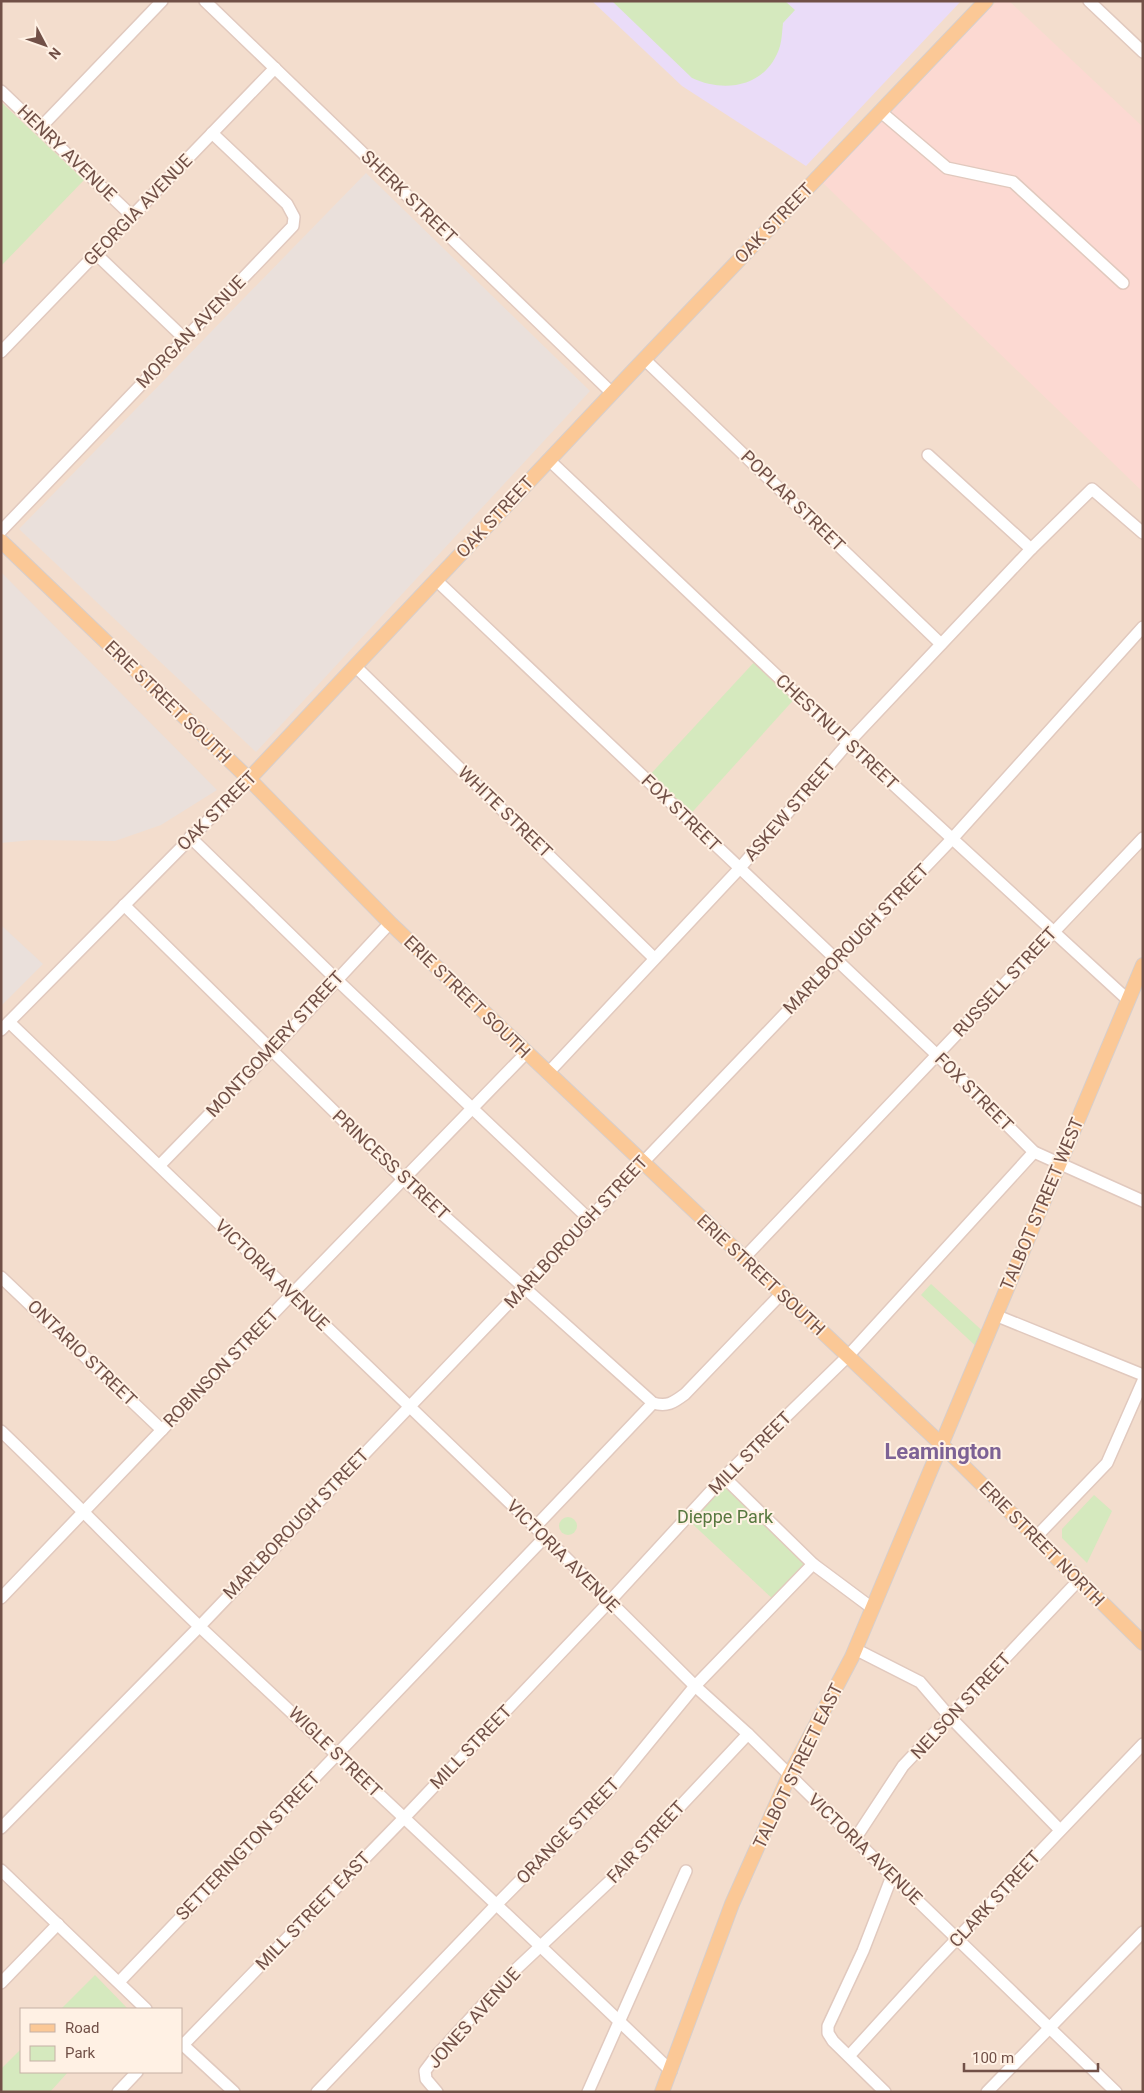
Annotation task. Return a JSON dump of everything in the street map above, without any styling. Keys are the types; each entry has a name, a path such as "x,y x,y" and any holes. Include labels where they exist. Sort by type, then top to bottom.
{"main road":[{"name":"OAK STREET","path":"249,779 644,359 986,1"},
{"name":"ERIE STREET SOUTH","path":"1,541 249,779 390,923 941,1444"},
{"name":"TALBOT STREET WEST","path":"941,1444 1143,965"},
{"name":"ERIE STREET NORTH","path":"941,1444 1143,1643"},
{"name":"TALBOT STREET EAST","path":"662,2092 732,1904 789,1776 855,1649 941,1444"}],"street":[{"path":"40,128 162,1"},
{"name":"SHERK STREET","path":"205,1 612,393"},
{"path":"1089,1 1143,52"},
{"name":"GEORGIA AVENUE","path":"1,352 275,68"},
{"name":"HENRY AVENUE","path":"1,90 132,216"},
{"path":"881,112 947,168 1013,182 1123,283"},
{"name":"MORGAN AVENUE","path":"1,531 293,226 294,217 287,204 212,133"},
{"path":"96,254 185,339"},
{"name":"POPLAR STREET","path":"644,359 941,644"},
{"path":"928,455 1031,549"},
{"name":"CHESTNUT STREET","path":"549,460 848,743 1128,1000"},
{"name":"ASKEW STREET","path":"548,1074 654,958 739,869 848,743 1031,549 1092,489 1143,533"},
{"name":"FOX STREET","path":"436,580 937,1055 1034,1152 1143,1201"},
{"name":"MARLBOROUGH STREET","path":"1,1828 200,1626 408,1406 525,1287 642,1162 952,839 1143,627"},
{"name":"WHITE STREET","path":"355,666 654,958"},
{"name":"OAK STREET","path":"5,1026 249,779"},
{"path":"190,837 336,979 589,1219"},
{"name":"RUSSELL STREET","path":"744,1258 1143,838"},
{"name":"PRINCESS STREET","path":"124,905 271,1051 403,1178 653,1403"},
{"name":"MONTGOMERY STREET","path":"160,1165 271,1051 390,923"},
{"name":"VICTORIA AVENUE","path":"5,1026 160,1165 408,1406 535,1526 608,1602 748,1734 789,1776 1116,2092"},
{"name":"ROBINSON STREET","path":"3,1594 403,1178 526,1053"},
{"name":"MILL STREET","path":"403,1818 724,1477 847,1357 1034,1152"},
{"name":"ONTARIO STREET","path":"1,1277 162,1430"},
{"path":"535,1526 653,1403 662,1406 672,1404 712,1368 782,1293"},
{"path":"995,1315 1143,1375"},
{"path":"1035,1538 1107,1463 1143,1381"},
{"name":"WIGLE STREET","path":"1,1430 200,1626 671,2071"},
{"path":"724,1477 813,1564 872,1608"},
{"name":"SETTERINGTON STREET","path":"119,1982 545,1537"},
{"name":"ORANGE STREET","path":"317,2092 496,1905 609,1791 695,1686 813,1564"},
{"name":"NELSON STREET","path":"855,1839 903,1766 1078,1581"},
{"path":"855,1649 920,1682 950,1717 1060,1830"},
{"name":"FAIR STREET","path":"541,1948 611,1880 748,1734"},
{"name":"CLARK STREET","path":"849,2056 958,1938 1143,1744"},
{"name":"MILL STREET EAST","path":"182,2044 403,1818"},
{"path":"1,1870 145,2008"},
{"path":"588,2092 686,1871"},
{"path":"885,2092 833,2041 828,2033 828,2026 863,1950 892,1876"},
{"path":"1,1983 58,1924"},
{"path":"987,2092 1143,1932"},
{"name":"JONES AVENUE","path":"437,2092 426,2078 425,2071 429,2063 513,1972 541,1948"},
{"path":"182,2044 234,2092"},
{"path":"118,2092 136,2073"}],"shaded area":[{"path":"1,1 1143,1 1143,2092 1,2092"},
{"path":"592,1 961,1 806,166 682,86"},
{"path":"997,1 1009,1 1143,127 1143,492 823,183"},
{"path":"366,173 590,391 256,752 19,529"},
{"path":"1,572 217,790 161,825 115,841 32,840 1,843"},
{"path":"1,925 43,964 1,1006"}],"green space":[{"path":"612,1 785,1 795,10 783,23 780,46 774,60 766,70 756,78 744,83 718,85 692,78"},
{"path":"1,102 84,180 1,266"},
{"path":"758,658 798,695 686,819 646,779"},
{"path":"931,1284 987,1335 980,1350 921,1295"},
{"name":"Dieppe Park","path":"724,1477 813,1564 776,1602 686,1518"},
{"path":"1094,1495 1112,1511 1087,1563 1062,1538 1062,1529"},
{"path":"568,1517 574,1520 577,1526 574,1532 568,1535 562,1532 559,1526 562,1520"},
{"path":"95,1975 127,2008 62,2008"},
{"path":"20,2050 20,2073 67,2073 50,2092 1,2092 1,2069"}],"district":[{"name":"Leamington","path":"943,1451"}]}
